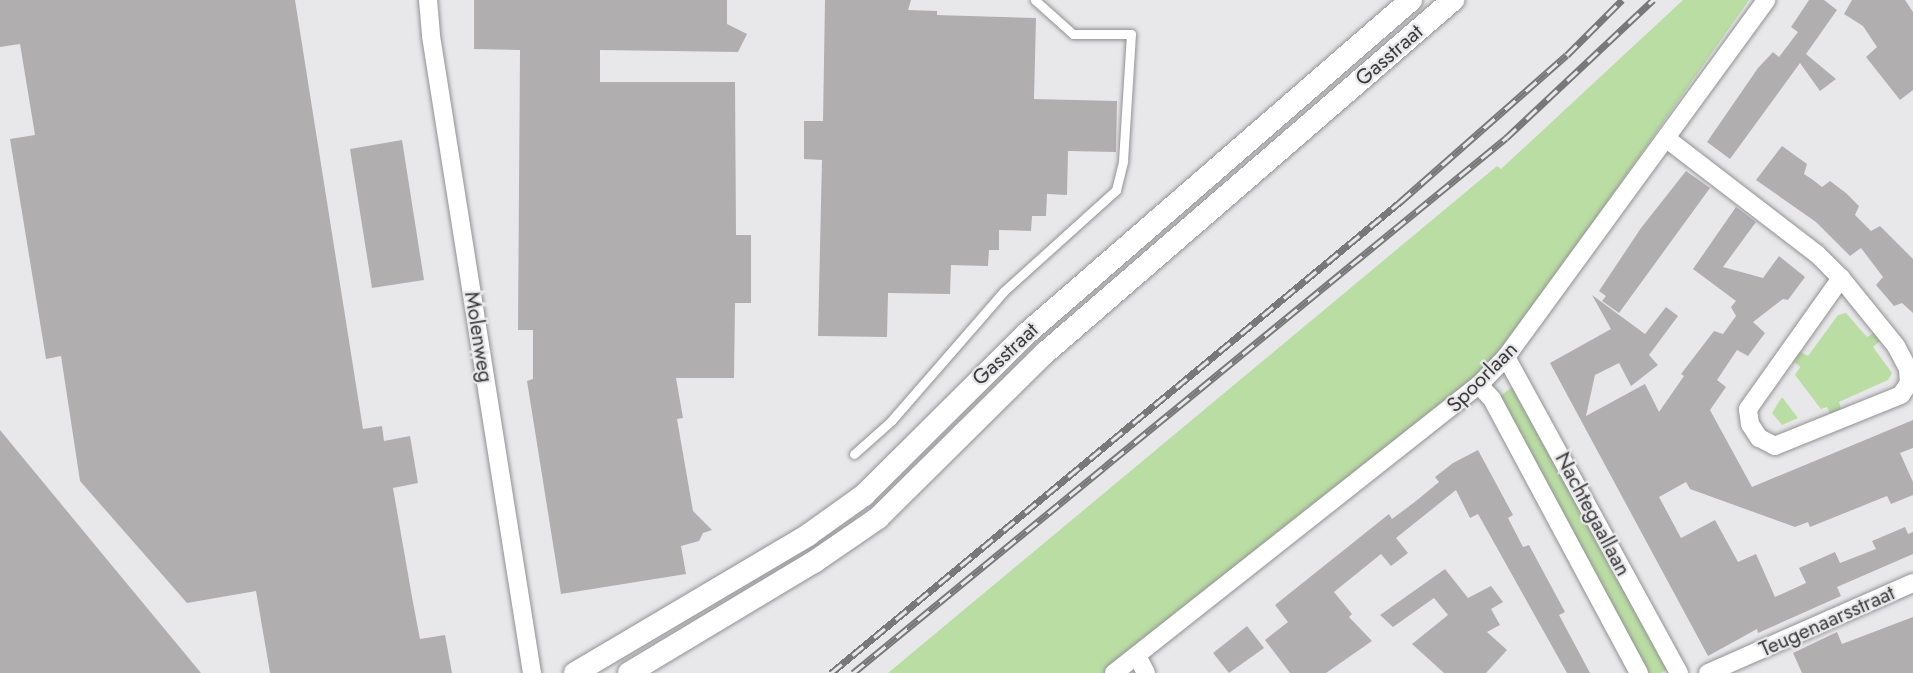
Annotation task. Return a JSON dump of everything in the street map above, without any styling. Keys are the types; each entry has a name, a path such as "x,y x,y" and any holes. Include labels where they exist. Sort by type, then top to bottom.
{"street":[{"name":"Molenweg","path":"428,0 432,48 532,673"},
{"name":"Gasstraat","path":"575,673 808,535 864,495 994,363 1411,0"},
{"name":"Gasstraat","path":"628,673 814,562 878,518 1038,359 1453,0"},
{"name":"Spoorlaan","path":"1114,673 1479,385 1506,357 1667,139 1766,0"},
{"path":"1667,139 1817,254 1841,278 1896,346 1908,369 1909,382 1901,395 1775,446 1759,438 1750,424 1748,409 1841,278"},
{"name":"Nachtegaallaan","path":"1506,357 1679,673"},
{"name":"Nachtegaallaan","path":"1479,385 1492,399 1639,673"},
{"name":"Teugenaarsstraat","path":"1708,673 1913,583"},
{"path":"1137,656 1146,673"}],"lane":[{"path":"854,454 891,421 1004,291 1092,216 1116,190 1123,161 1131,34 1073,34 1035,0"}],"green space":[{"path":"1683,0 1749,0 1497,359 1467,391 1113,673 888,673 1497,166 1501,169"},
{"path":"1846,313 1867,337 1875,332 1881,340 1873,347 1892,373 1888,380 1839,402 1842,412 1831,416 1827,407 1821,409 1795,375 1800,367 1792,360 1799,351 1808,356 1838,315"},
{"path":"1515,385 1668,669 1661,673 1649,673 1499,397"},
{"path":"1782,397 1798,418 1782,425 1772,413"}],"building":[{"path":"0,0 295,0 363,429 382,426 384,441 410,436 418,483 393,488 412,597 420,639 445,635 452,673 270,673 256,591 187,603 80,481 61,356 46,359 10,139 35,135 20,44 0,47"},
{"path":"474,0 727,0 727,24 747,34 738,52 600,50 600,82 735,82 736,235 751,235 751,303 735,303 734,378 676,378 683,418 677,419 693,511 712,530 703,533 699,541 681,546 686,574 561,594 527,381 533,379 533,330 518,330 520,50 474,49"},
{"path":"825,0 911,0 908,10 937,11 937,15 1036,18 1034,99 1117,101 1116,152 1068,151 1067,195 1047,194 1046,216 1032,216 1031,231 999,230 999,250 989,250 988,266 951,265 950,294 888,293 887,337 818,336 822,160 804,159 804,121 823,121"},
{"path":"1809,0 1824,0 1837,10 1806,54 1836,79 1820,91 1800,63 1730,159 1707,142 1758,68 1773,52 1779,57 1798,32 1791,27"},
{"path":"1852,0 1905,0 1913,12 1913,90 1900,100 1866,57 1877,47 1863,26 1844,14"},
{"path":"402,140 424,280 372,288 350,149"},
{"path":"1782,146 1807,164 1804,174 1822,187 1830,181 1846,193 1859,206 1855,215 1871,231 1880,226 1913,259 1913,313 1902,303 1894,306 1876,285 1883,277 1861,248 1850,256 1816,222 1756,180"},
{"path":"1686,171 1710,188 1619,313 1602,301 1606,296 1599,291 1641,228"},
{"path":"1736,207 1756,222 1723,267 1763,278 1779,256 1805,277 1788,300 1783,299 1753,322 1765,333 1748,356 1737,350 1717,380 1726,387 1710,410 1752,487 1913,420 1913,448 1900,453 1913,482 1913,495 1891,504 1887,496 1810,527 1808,522 1795,527 1690,489 1686,482 1659,497 1681,538 1715,520 1738,562 1756,554 1775,597 1806,583 1799,568 1835,552 1840,563 1876,549 1872,541 1905,527 1908,534 1913,532 1913,554 1837,587 1841,596 1758,633 1757,629 1708,656 1550,363 1611,329 1592,295 1645,334 1666,307 1678,316 1649,355 1658,365 1631,386 1619,363 1595,375 1586,416 1645,384 1659,412 1684,376 1681,374 1714,331 1723,334 1736,316 1731,307 1736,301 1693,269"},
{"path":"0,430 109,562 201,673 0,673"},
{"path":"1478,450 1513,515 1508,518 1523,547 1529,545 1565,612 1559,615 1590,673 1567,673 1478,514 1470,518 1456,490 1396,538 1408,553 1391,566 1381,554 1334,592 1352,614 1349,617 1372,641 1326,673 1290,673 1265,640 1288,622 1275,605 1389,514 1392,519 1416,501 1439,482 1435,477 1453,463"},
{"path":"1445,569 1468,598 1491,586 1503,602 1491,609 1500,625 1487,632 1507,650 1486,673 1444,673 1412,644 1448,615 1434,598 1393,627 1380,615"},
{"path":"1913,617 1913,673 1802,673 1793,653 1837,632 1842,644"},
{"path":"1247,626 1264,648 1229,673 1213,653"}],"railway":[{"path":"831,673 1400,202 1567,55 1622,0"},
{"path":"853,673 1506,138 1653,0"}]}
